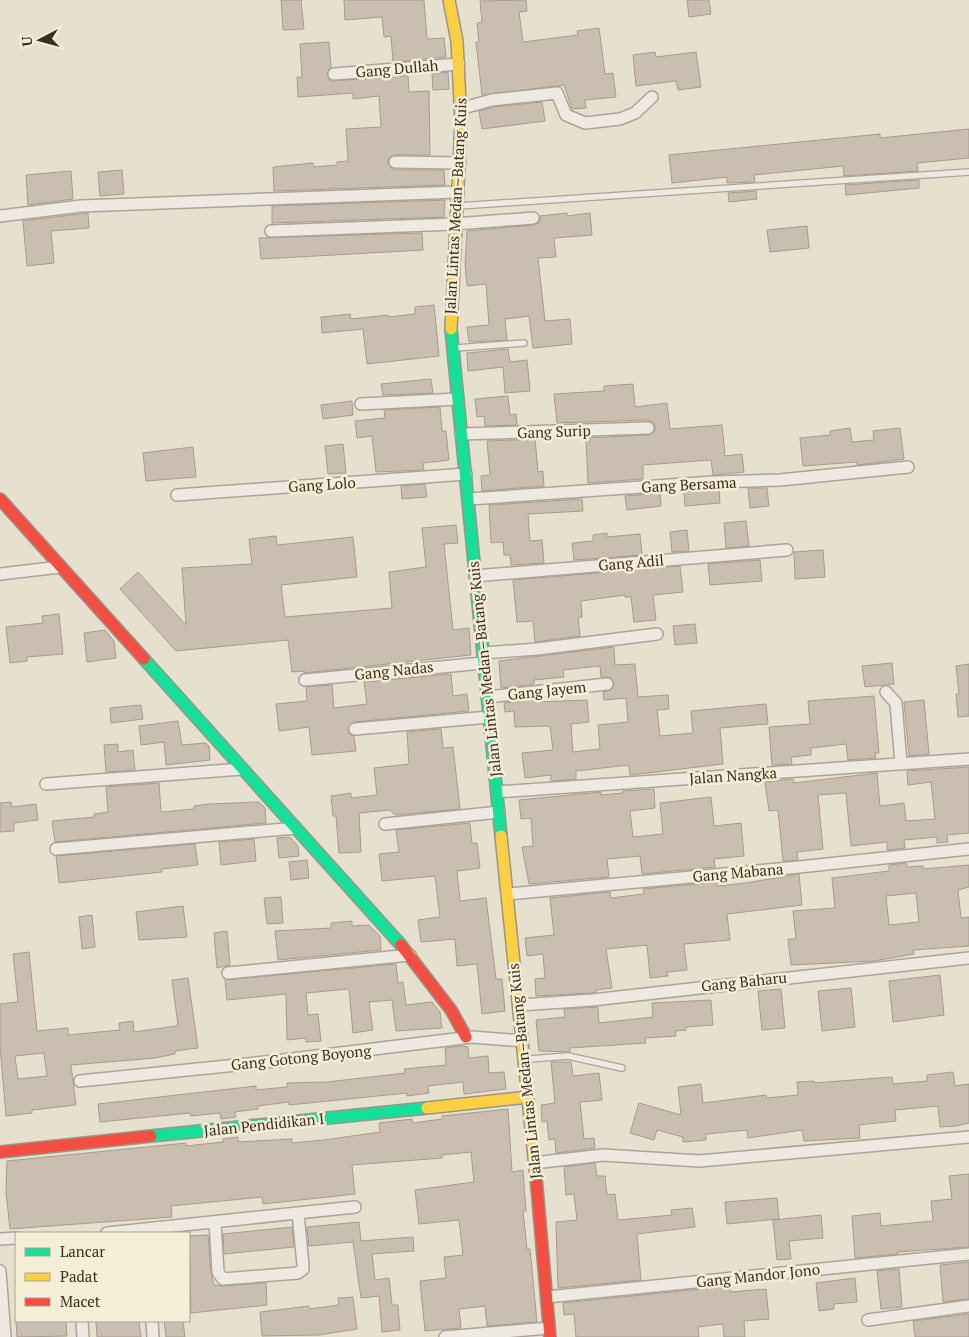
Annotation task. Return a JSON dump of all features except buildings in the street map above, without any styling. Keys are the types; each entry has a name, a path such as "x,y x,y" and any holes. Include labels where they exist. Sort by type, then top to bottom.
{"main road":[{"name":"Jalan Lintas Medan–Batang Kuis","path":"453,1 463,108 450,291 452,348 460,434 469,500 498,812 520,1005 550,1332"},
{"path":"0,499 410,955 469,1037"},
{"name":"Jalan Pendidikan I","path":"0,1152 528,1097"}],"street":[{"name":"Gang Dullah","path":"334,74 459,64"},
{"path":"463,108 492,100 557,93 566,115 585,123 631,116 652,97"},
{"path":"395,162 460,163"},
{"path":"0,216 80,206 458,192"},
{"path":"271,231 455,224 533,218"},
{"path":"361,404 457,399"},
{"name":"Gang Surip","path":"460,434 648,428"},
{"name":"Gang Bersama","path":"469,500 713,482 780,480 908,467"},
{"name":"Gang Lolo","path":"178,495 466,474"},
{"name":"Gang Adil","path":"475,576 786,550"},
{"path":"0,574 60,567"},
{"name":"Gang Nadas","path":"305,680 657,634"},
{"name":"Gang Jayem","path":"487,697 607,684"},
{"path":"886,692 896,703 901,764"},
{"path":"355,729 489,716"},
{"name":"Jalan Nangka","path":"497,792 969,760"},
{"path":"46,784 242,769"},
{"path":"385,824 498,812"},
{"path":"56,850 296,828"},
{"name":"Gang Mabana","path":"507,894 969,849"},
{"path":"228,973 410,955"},
{"name":"Gang Baharu","path":"520,1005 592,1000 969,958"},
{"name":"Gang Gotong Boyong","path":"80,1082 295,1059 469,1037 492,1037 523,1041"},
{"path":"534,1163 604,1155 699,1161 969,1137"},
{"path":"147,1232 215,1222 354,1207"},
{"path":"215,1222 218,1272 223,1279 298,1273 303,1265 298,1213"},
{"path":"0,1239 15,1238"},
{"name":"Gang Mandor Jono","path":"547,1298 969,1254"},
{"path":"0,1270 5,1337"},
{"path":"868,1320 969,1306"},
{"path":"82,1322 82,1337"},
{"path":"152,1322 153,1337"},
{"path":"445,1337 550,1332"}],"lane":[{"path":"457,206 969,172"},
{"path":"452,348 524,343"},
{"path":"525,1062 568,1056 622,1068"}],"traffic: fast":[{"path":"451,329 501,836"},
{"path":"144,659 401,945"},
{"path":"151,1136 427,1108"}],"traffic: slow":[{"path":"449,0 457,41 461,123 451,329"},
{"path":"501,836 536,1177"},
{"path":"427,1108 528,1097"}],"traffic: jam":[{"path":"0,499 144,659"},
{"path":"401,945 451,1010 466,1037"},
{"path":"0,1152 151,1136"},
{"path":"536,1177 550,1337"}]}
